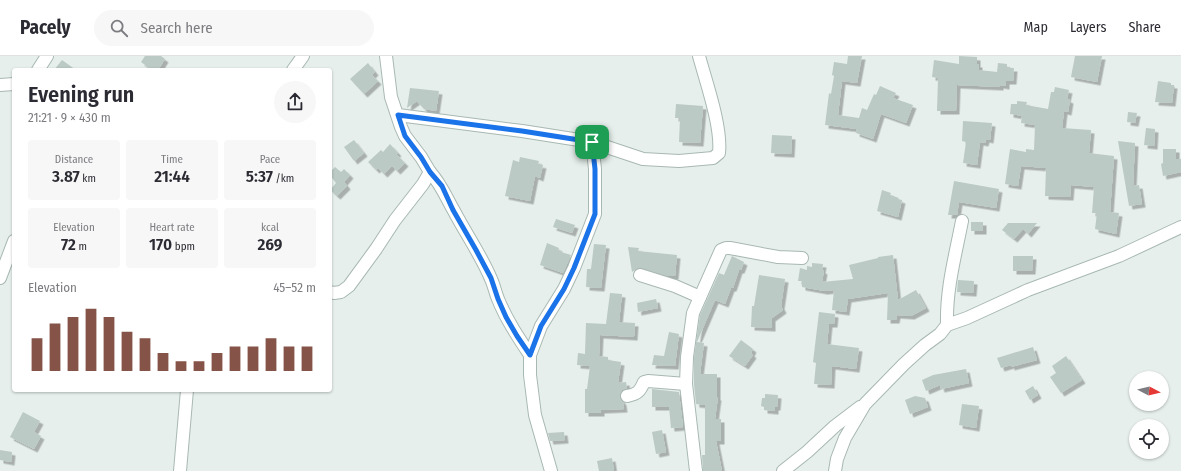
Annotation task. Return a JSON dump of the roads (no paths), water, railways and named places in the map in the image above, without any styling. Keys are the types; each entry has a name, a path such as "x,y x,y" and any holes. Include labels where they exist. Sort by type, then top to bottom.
{"street":[{"path":"39,68 47,56"},
{"path":"294,68 303,56"},
{"path":"386,56 391,97 405,136 430,172 442,186 453,210 491,278 506,317 530,355"},
{"path":"398,115 522,131 592,142 643,159 680,161 713,158 719,153 720,143 716,118 699,56"},
{"path":"0,85 12,84"},
{"path":"551,471 535,415 530,375 530,355 541,326 564,289 574,268 595,214 595,169 592,142"},
{"path":"332,292 341,292 348,286 376,249 395,220 423,184 430,172"},
{"path":"948,325 947,305 950,278 962,222"},
{"path":"835,471 845,438 865,404 894,372 940,334 948,325 967,318 1028,290 1119,256 1181,227"},
{"path":"0,278 3,260 12,244"},
{"path":"696,471 686,384 687,357 693,313 722,250 726,248 778,257 802,258"},
{"path":"640,275 675,286 700,297"},
{"path":"627,396 636,394 640,391 644,382 648,381 686,384"},
{"path":"180,471 186,392"},
{"path":"783,471 807,452 834,426 865,404"}]}
